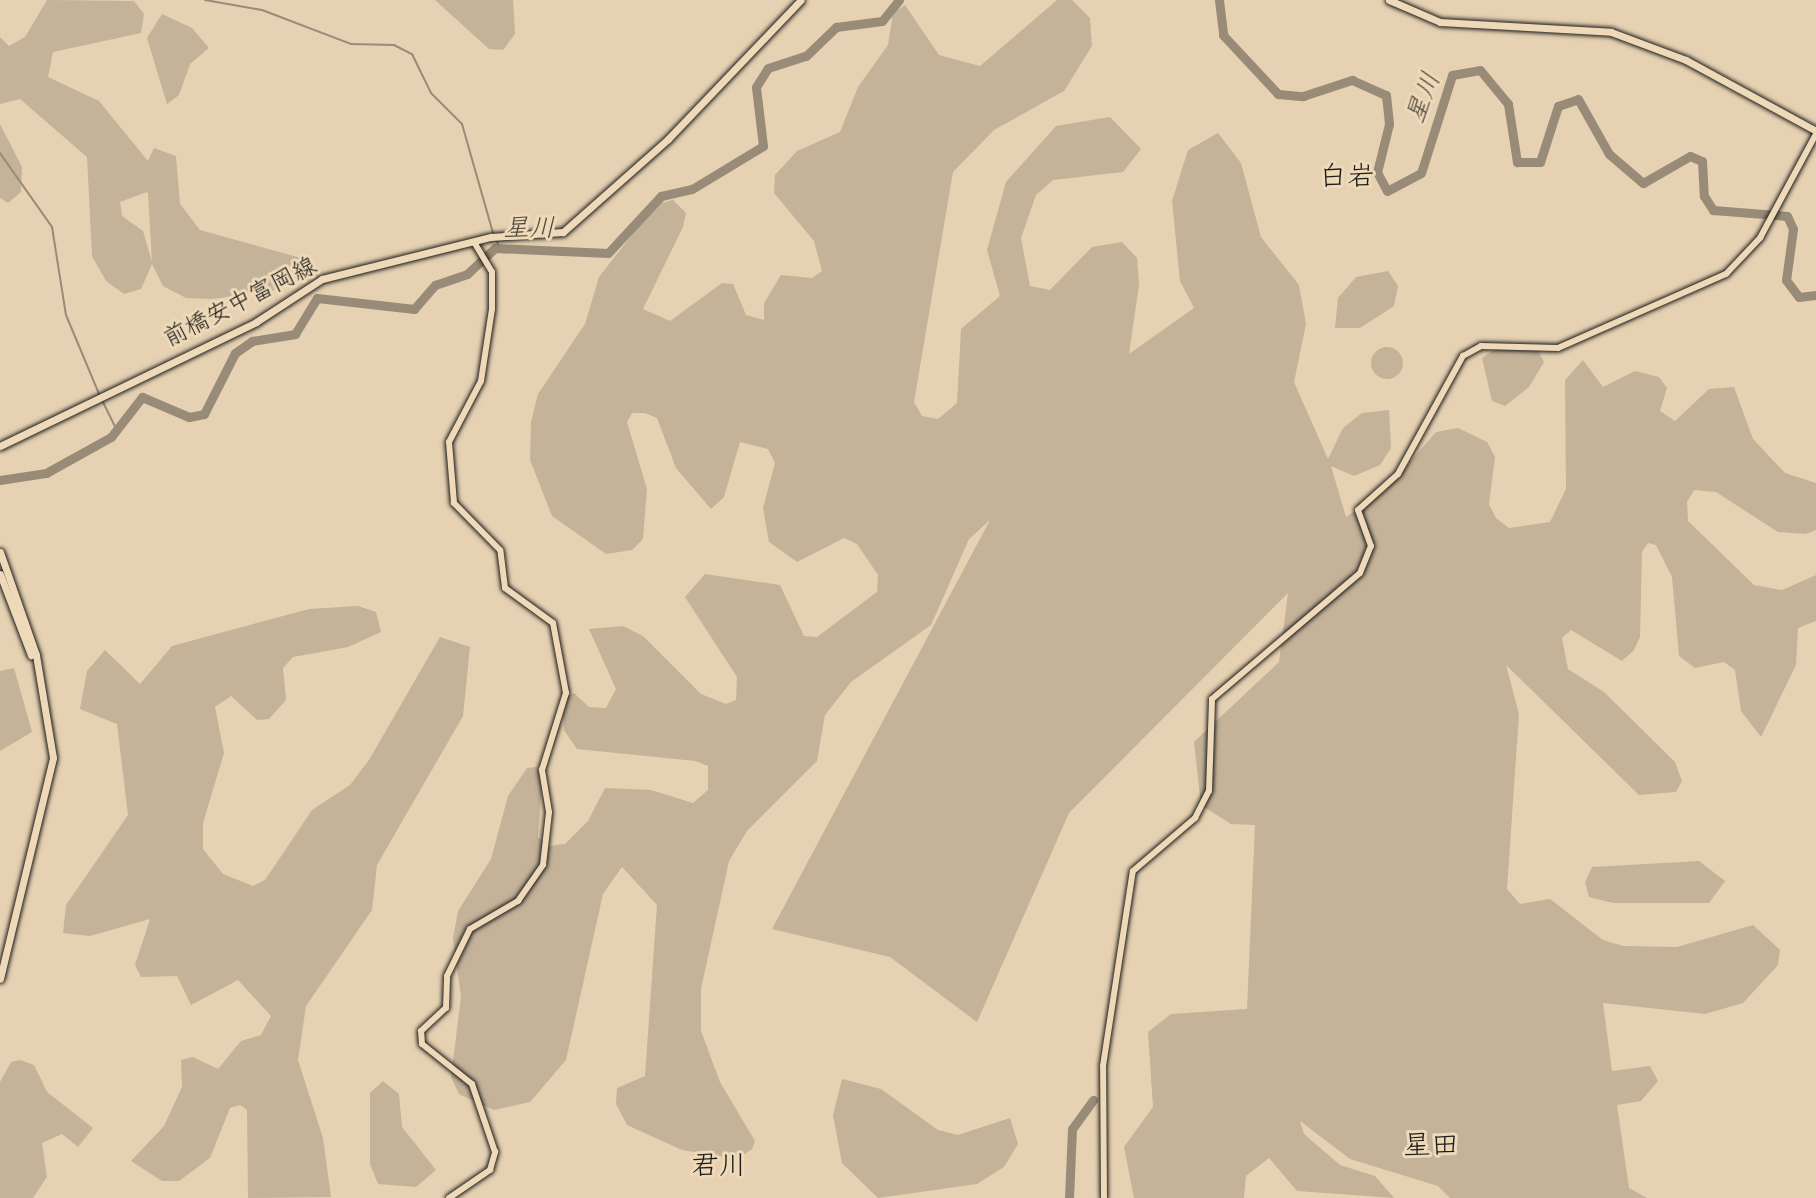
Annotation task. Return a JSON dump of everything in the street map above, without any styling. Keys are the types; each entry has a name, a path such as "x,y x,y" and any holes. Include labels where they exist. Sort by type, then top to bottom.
{"main road":[{"name":"前橋安中富岡線","path":"0,446 280,309 322,279 569,228 801,0"},
{"path":"1389,0 1440,22 1611,32 1686,60 1816,132"},
{"path":"0,552 42,683 51,785 0,979"},
{"path":"0,574 42,683"}],"street":[{"path":"1104,1198 1103,1066 1133,871 1195,818 1209,791 1212,699 1360,573 1371,546 1358,510 1398,474 1463,356 1481,346 1558,348 1696,292 1726,274 1760,238 1782,188 1816,132"},
{"path":"449,1198 490,1170 495,1152 472,1084 422,1044 421,1031 446,1008 447,976 470,929 518,901 543,865 549,812 542,770 566,693 553,623 505,588 500,550 458,512 448,473 449,442 486,359 494,283 476,246"}],"shaded area":[{"path":"47,0 134,1 144,14 141,33 53,52 48,77 99,101 148,161 154,148 176,156 180,204 200,230 301,258 304,277 272,291 212,299 186,298 163,286 152,264 141,289 124,294 106,281 92,256 87,157 20,99 0,104 0,37 9,46 25,37","holes":["148,193 152,262 143,231 122,216 120,202"]},
{"path":"435,0 513,0 515,34 503,50 489,49"},
{"path":"1057,0 1072,0 1090,18 1092,46 1064,91 994,130 953,172 914,402 922,416 938,419 957,403 961,329 1000,296 987,250 1006,182 1056,126 1110,117 1141,149 1123,172 1053,180 1036,195 1021,238 1030,286 1050,290 1092,247 1122,242 1137,258 1139,285 1129,354 1194,308 1180,281 1172,201 1188,150 1218,133 1241,163 1261,237 1299,285 1306,324 1294,382 1328,459 1343,428 1362,413 1389,410 1391,448 1380,465 1354,476 1331,466 1346,517 1385,491 1436,432 1458,428 1487,442 1495,457 1489,504 1496,518 1509,528 1550,522 1566,489 1565,380 1583,360 1603,387 1635,371 1659,377 1667,388 1660,411 1675,421 1709,389 1734,387 1753,439 1785,473 1816,483 1816,530 1806,534 1778,532 1716,492 1694,490 1687,502 1688,521 1754,585 1782,590 1816,575 1816,621 1798,628 1796,665 1761,737 1741,711 1735,670 1724,662 1695,668 1679,656 1672,577 1656,545 1648,543 1642,552 1640,637 1634,650 1622,661 1571,630 1562,638 1568,669 1604,692 1675,762 1682,781 1676,792 1639,795 1506,665 1519,714 1507,889 1520,904 1550,899 1603,940 1623,946 1677,947 1753,925 1780,950 1778,965 1743,1003 1705,1014 1603,1003 1612,1071 1650,1066 1658,1081 1641,1101 1617,1105 1629,1188 1647,1198 1450,1198 1438,1186 1350,1159 1300,1121 1304,1134 1340,1165 1375,1176 1394,1198 1297,1191 1269,1158 1246,1176 1244,1198 1134,1198 1124,1147 1153,1107 1148,1032 1171,1014 1247,1009 1255,825 1231,824 1201,805 1194,742 1279,662 1288,593 1069,813 977,1022 890,957 772,929 990,520 969,539 931,625 851,682 825,715 817,761 747,831 729,861 701,989 701,1031 720,1082 755,1141 752,1149 737,1159 682,1150 627,1125 616,1104 617,1088 645,1076 657,905 622,867 603,894 566,1060 530,1102 494,1110 459,1094 451,1077 461,997 453,938 458,911 491,859 508,796 527,768 537,767 542,781 538,837 549,846 565,844 588,821 605,788 651,790 693,803 708,790 708,766 695,761 577,749 564,730 562,699 574,693 589,707 606,708 616,689 589,629 623,626 643,636 701,694 726,704 736,700 737,677 685,597 705,574 780,585 804,636 817,637 877,592 878,575 857,544 844,538 797,562 769,542 763,508 775,463 768,449 740,442 724,497 711,509 676,468 657,418 645,413 632,413 627,422 647,489 643,539 632,550 606,554 552,516 530,460 531,422 538,394 585,324 599,277 656,204 673,200 686,213 683,227 643,309 670,321 722,283 733,284 746,315 764,320 764,303 781,275 812,278 822,271 814,241 774,193 775,175 797,151 840,132 858,87 888,45 893,13 905,5 939,55 980,66"},
{"path":"162,14 192,28 209,48 190,64 179,95 167,104 147,38"},
{"path":"0,124 22,167 21,192 8,203 0,198"},
{"path":"1388,271 1398,286 1394,306 1360,328 1335,328 1338,298 1356,277"},
{"path":"1387,347 1398,352 1403,363 1398,374 1387,379 1376,374 1371,363 1376,352"},
{"path":"1536,347 1544,362 1529,387 1505,406 1492,401 1482,358 1497,348"},
{"path":"358,606 376,612 381,632 348,647 293,657 283,668 286,700 269,719 257,720 231,696 215,707 224,753 203,823 203,849 223,874 253,886 265,880 312,810 350,785 369,760 440,637 470,647 463,716 377,865 372,910 306,1006 298,1060 323,1138 331,1197 248,1198 247,1110 240,1105 230,1108 210,1158 179,1181 162,1181 131,1161 164,1126 182,1087 181,1060 193,1057 218,1069 241,1041 261,1035 271,1016 238,980 191,1005 177,976 141,977 135,965 150,919 90,936 63,933 66,905 128,815 117,724 80,709 87,671 105,650 140,684 172,646 309,609"},
{"path":"14,668 32,732 0,751 0,671"},
{"path":"1699,861 1725,881 1709,903 1613,903 1589,897 1585,882 1592,867"},
{"path":"20,1060 34,1065 47,1092 93,1128 78,1147 62,1134 42,1143 47,1177 33,1198 0,1198 0,1082 11,1062"},
{"path":"842,1079 881,1089 938,1130 958,1135 1010,1118 1018,1144 1004,1167 977,1184 878,1198 842,1163 833,1115"},
{"path":"383,1081 399,1094 402,1127 436,1170 416,1187 378,1184 370,1164 370,1093"}],"waterway":[{"path":"205,0 262,10 351,44 394,45 412,54 431,93 462,124 493,233"},
{"name":"星川","path":"0,480 46,473 111,437 142,397 189,417 204,414 235,353 252,341 295,334 317,298 414,309 435,285 467,274 495,248 608,253 661,196 692,189 763,146 756,87 768,68 806,56 836,27 882,21 899,0"},
{"name":"星川","path":"1219,0 1223,35 1278,94 1303,96 1352,80 1386,95 1389,124 1377,172 1387,191 1421,173 1452,75 1480,70 1508,104 1517,162 1540,162 1558,106 1578,99 1609,154 1643,183 1690,156 1702,161 1704,196 1713,210 1787,216 1793,229 1786,280 1799,297 1816,295"},
{"path":"0,153 52,227 66,315 99,394"},
{"path":"496,238 499,247"},
{"path":"102,400 117,431"},
{"path":"1069,1198 1072,1129 1093,1100"}],"district":[{"name":"白岩","path":"1347,177"},
{"name":"星田","path":"1431,1146"},
{"name":"君川","path":"719,1166"}]}
